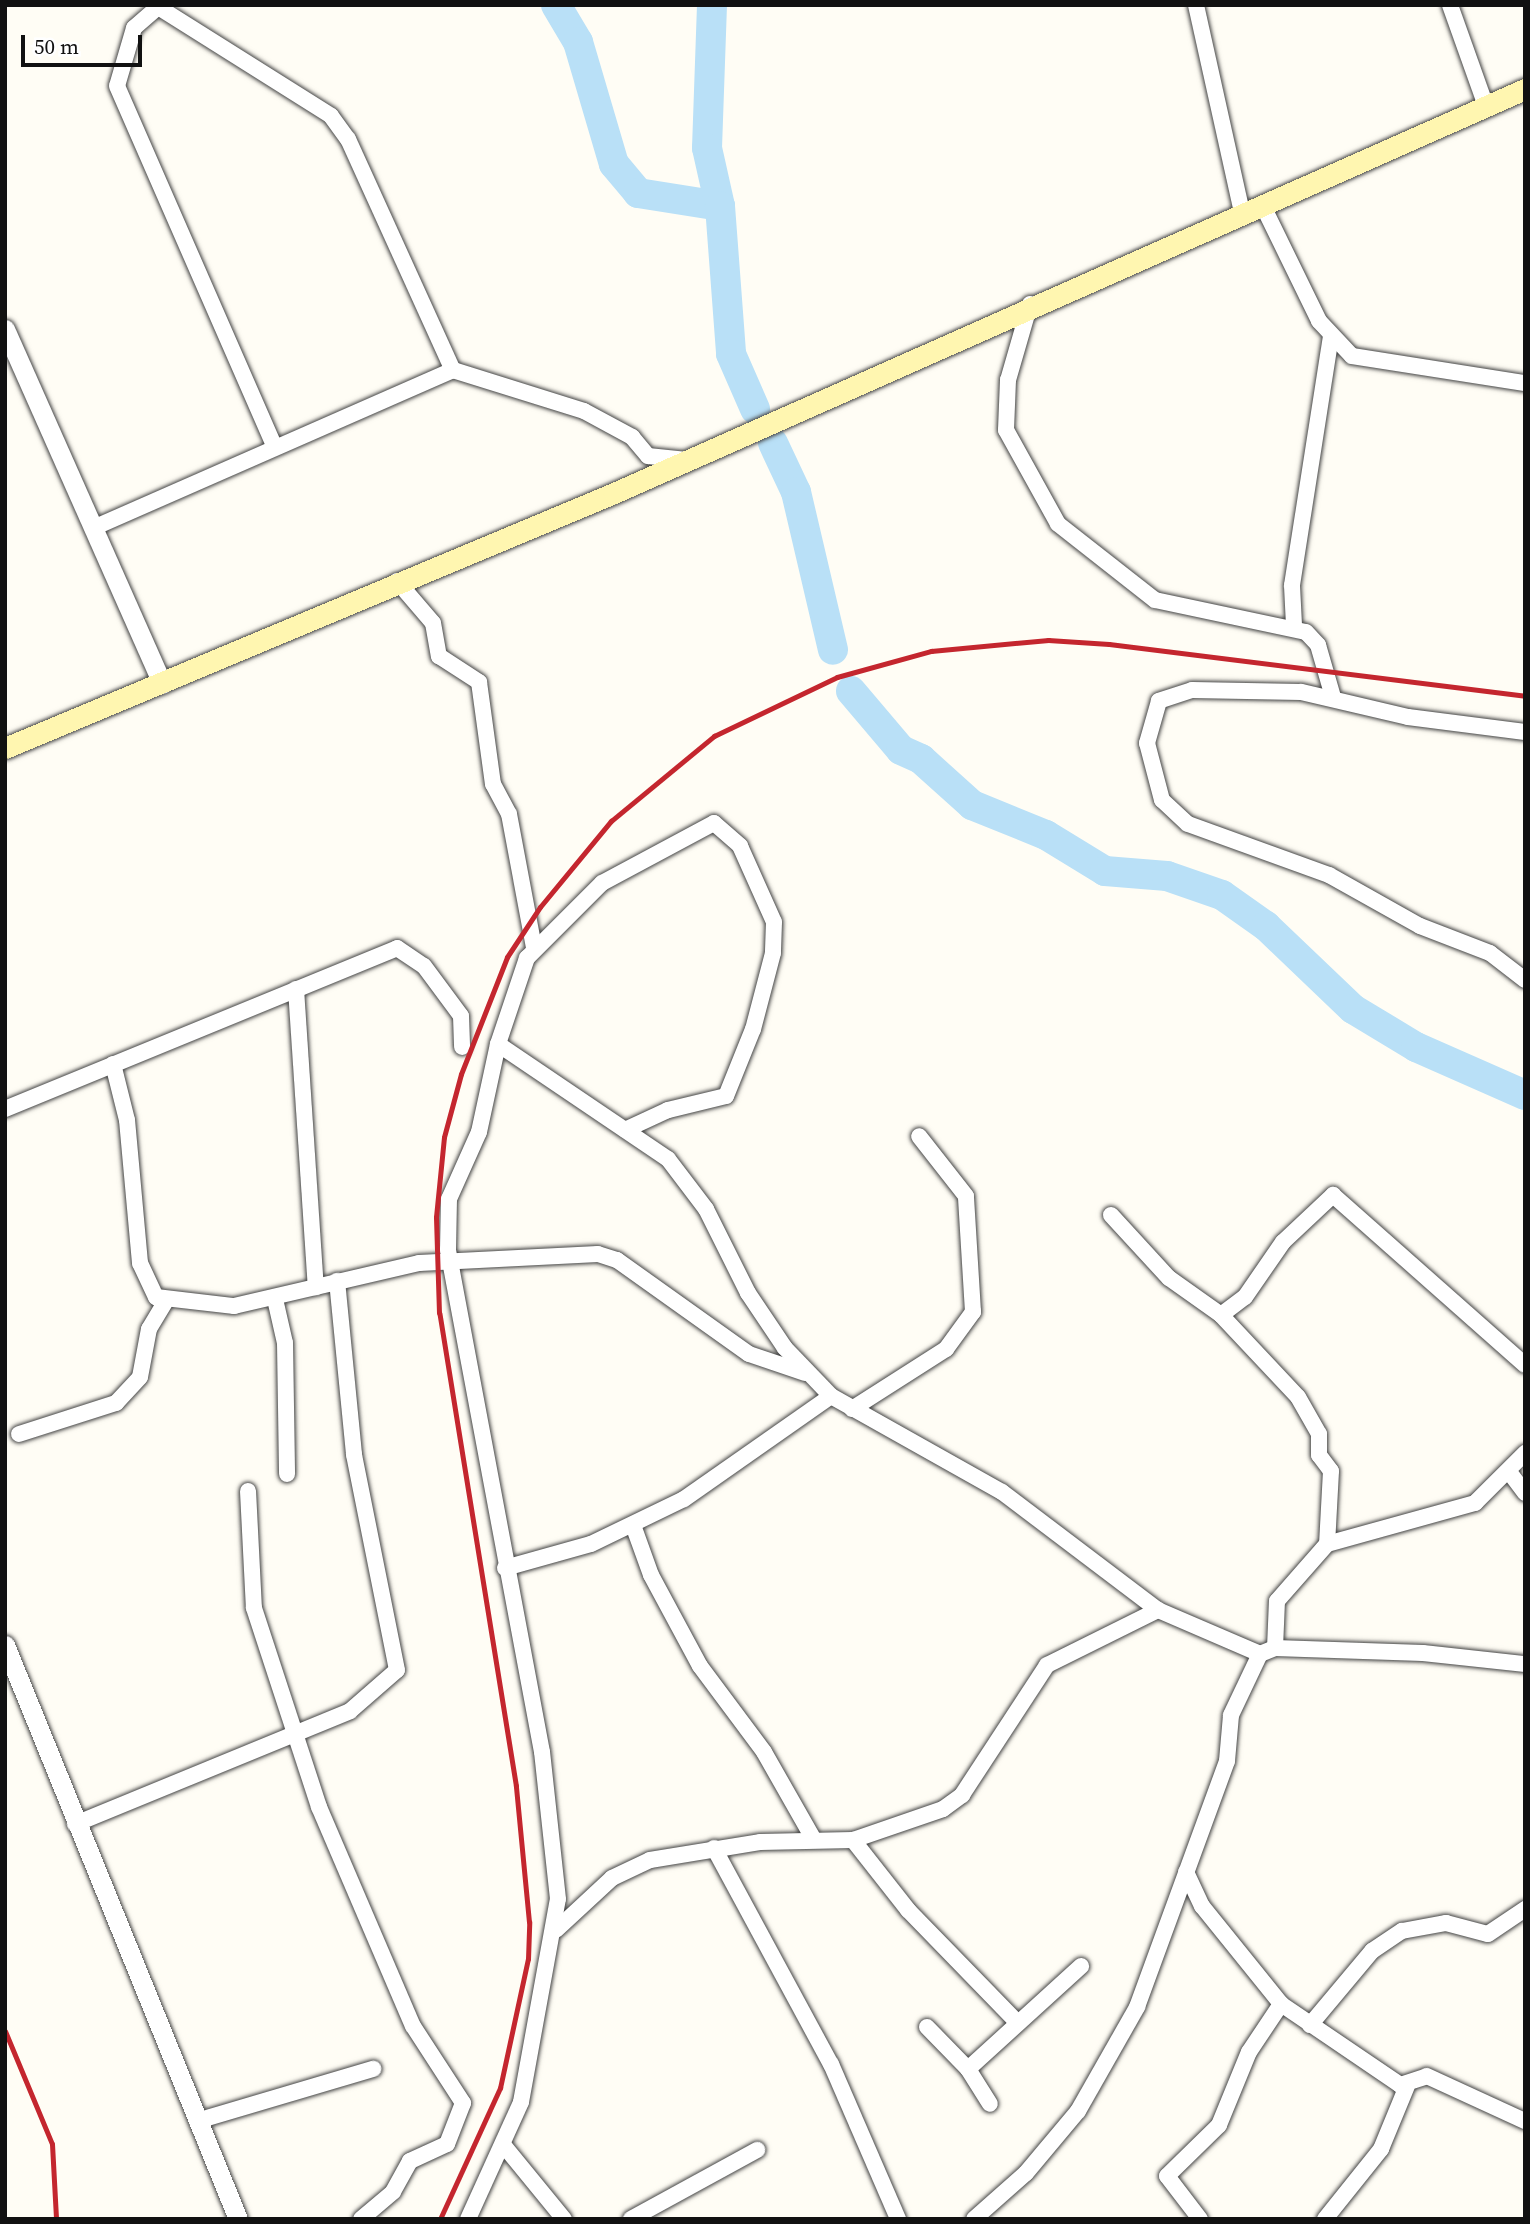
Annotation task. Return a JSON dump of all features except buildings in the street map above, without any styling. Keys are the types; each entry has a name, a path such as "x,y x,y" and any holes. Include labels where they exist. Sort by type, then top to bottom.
{"main road":[{"path":"5,747 162,684 397,581 688,460 1030,304 1525,89"}],"street":[{"path":"1196,5 1242,212"},
{"path":"1450,5 1486,106"},
{"path":"274,445 117,86 134,28 156,6 331,116 348,139 453,370"},
{"path":"1262,204 1331,337 1352,356 1393,366 1525,383"},
{"path":"1030,304 1008,380 1006,430 1058,524 1155,600 1294,625 1318,645 1333,697"},
{"path":"5,329 10,353 93,528 162,684"},
{"path":"1294,625 1292,585 1331,337"},
{"path":"93,528 274,445 453,370 584,411 632,437 649,456 688,460"},
{"path":"397,581 433,623 439,656 479,682 492,784 509,814 534,948"},
{"path":"1525,732 1408,717 1333,697 1192,690 1159,701 1149,724 1147,756 1167,809 1204,832 1329,875 1420,926 1490,953 1525,980"},
{"path":"468,2219 505,2147 522,2102 556,1930 553,1821 450,1263 450,1192 479,1132 498,1044 520,971 534,948 602,883 714,823 740,846 756,876 774,922 773,953 729,1092 625,1130"},
{"path":"5,1109 296,989 405,948 461,1016 462,1047"},
{"path":"296,989 316,1287"},
{"path":"498,1044 660,1151 706,1209 748,1293 806,1373 831,1396 1002,1492 1158,1610 1267,1651 1525,1664"},
{"path":"113,1064 127,1120 144,1281 166,1302 234,1306 337,1281 450,1263 608,1256 750,1354 806,1373"},
{"path":"852,1409 952,1345 973,1312 966,1196 919,1136"},
{"path":"1221,1314 1245,1297 1283,1242 1334,1195 1525,1365"},
{"path":"1111,1215 1169,1278 1221,1314 1315,1423 1319,1455 1332,1471 1327,1544"},
{"path":"75,1825 365,1703 391,1679 398,1659 369,1548 337,1281"},
{"path":"275,1298 285,1343 287,1474"},
{"path":"19,1434 116,1402 140,1377 149,1329 166,1302"},
{"path":"505,1568 563,1554 634,1525 763,1449 831,1396"},
{"path":"974,2219 1026,2173 1078,2110 1112,2054 1161,1950 1186,1872 1227,1761 1231,1715 1267,1651 1277,1601 1327,1544 1475,1503 1510,1473 1525,1453"},
{"path":"1510,1473 1525,1493"},
{"path":"248,1491 254,1608 294,1734 412,2026 463,2103 444,2148 410,2161 393,2192 361,2219"},
{"path":"634,1525 651,1575 699,1666 764,1752 814,1840"},
{"path":"556,1930 629,1868 715,1848 814,1840 853,1840 954,1802 1047,1665 1158,1610"},
{"path":"5,1645 75,1825 238,2219"},
{"path":"853,1840 908,1910 1016,2021"},
{"path":"715,1848 831,2064 898,2219"},
{"path":"1186,1872 1202,1906 1281,2004 1407,2086 1434,2078 1525,2121"},
{"path":"1310,2025 1372,1951 1402,1931 1446,1923 1488,1934 1525,1909"},
{"path":"968,2069 1016,2021 1081,1966"},
{"path":"1200,2219 1167,2176 1219,2125 1249,2052 1281,2004"},
{"path":"927,2027 968,2069 990,2104"},
{"path":"197,2121 373,2069"},
{"path":"1325,2219 1381,2149 1407,2086"},
{"path":"505,2147 564,2219"},
{"path":"631,2219 757,2151"}],"waterway":[{"path":"556,5 578,42 614,164 638,193 720,206"},
{"path":"712,5 707,148 720,206 731,354 755,409"},
{"path":"773,443 796,492 833,650"},
{"path":"851,691 901,750 921,759 972,805 1046,835 1105,871 1167,876 1222,895 1266,926 1353,1009 1416,1047 1525,1095"}],"railway":[{"path":"440,2219 500,2088 528,1959 529,1922 516,1786 439,1313 436,1217 444,1137 461,1074 507,957 540,907 611,821 714,736 837,677 931,651 1048,640 1109,644 1525,696"},
{"path":"5,2031 52,2144 56,2219"}]}
